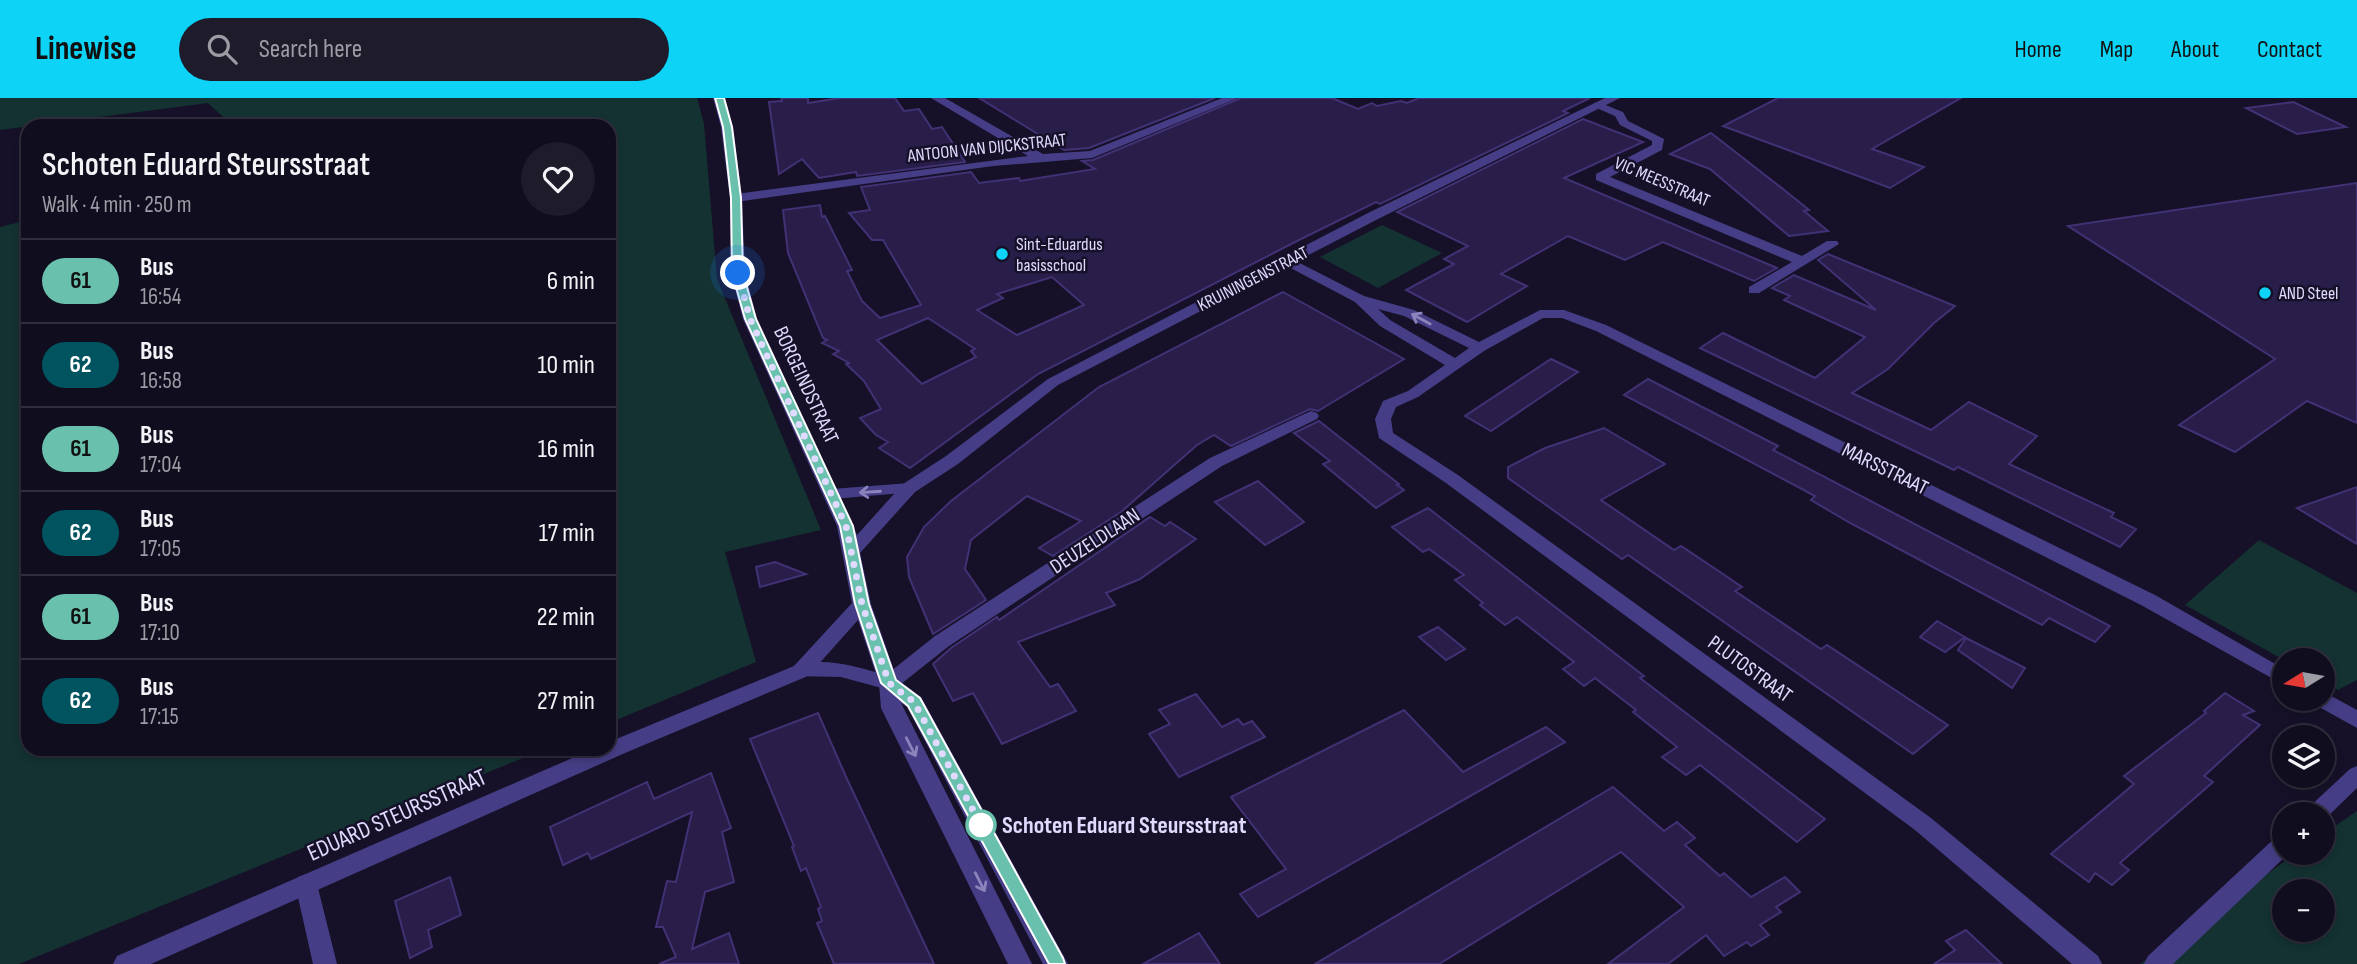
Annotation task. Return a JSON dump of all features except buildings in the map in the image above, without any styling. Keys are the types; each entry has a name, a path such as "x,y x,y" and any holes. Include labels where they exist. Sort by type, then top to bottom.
{"street":[{"name":"BORGEINDSTRAAT","path":"719,98 727,127 736,198 738,273 750,319 846,526 862,604 889,683"},
{"path":"937,98 981,123 995,135 1043,159"},
{"name":"ANTOON VAN DIJCKSTRAAT","path":"736,198 993,162 1092,154 1232,98"},
{"name":"KRUININGENSTRAAT","path":"852,551 909,488 952,460 1053,382 1614,98"},
{"name":"VIC MEESSTRAAT","path":"1598,106 1619,114 1625,123 1658,139 1658,147 1600,177 1802,261"},
{"path":"993,162 1000,152 995,135"},
{"path":"1754,290 1832,244"},
{"path":"1288,261 1359,299 1409,313 1479,348"},
{"path":"1359,299 1385,324 1454,364"},
{"name":"MARSSTRAAT","path":"1383,419 1389,404 1413,394 1479,348 1541,314 1564,313 1601,328 2148,600 2272,671"},
{"name":"DEUZELDLAAN","path":"889,683 942,641 1216,462 1311,416"},
{"name":"PLUTOSTRAAT","path":"1383,419 1385,435 1452,479 1923,824 2090,964"},
{"name":"KRUININGENSTRAAT","path":"832,494 909,488"},
{"name":"EDUARD STEURSSTRAAT","path":"616,748 801,671 862,604"},
{"path":"801,671 841,670 889,683 914,702 1056,964"},
{"path":"889,683 891,708 1020,964"},
{"path":"2335,707 2357,720"},
{"name":"EDUARD STEURSSTRAAT","path":"125,964 598,756"},
{"path":"2329,802 2357,775"},
{"path":"2156,964 2272,855"},
{"path":"306,884 326,964"}],"green space":[{"path":"0,98 697,98 704,124 717,279 821,530 725,552 756,662 616,720 616,119 225,119 208,103 85,119 21,119 21,127 0,130"},
{"path":"21,222 21,756 528,756 19,964 0,964 0,227"},
{"path":"1382,225 1442,253 1378,288 1320,257"},
{"path":"2259,540 2357,593 2357,680 2338,690 2335,688 2335,648 2272,648 2272,653 2185,605"},
{"path":"2357,811 2357,964 2140,964 2280,865 2335,865 2335,826"}],"bus line":[{"name":"61","path":"719,98 727,127 736,198 738,273 750,319 846,526 862,604 889,683 914,702 1056,964"}],"place":[{"name":"Sint-Eduardus basisschool","path":"1002,254"},
{"name":"AND Steel","path":"2265,293"},
{"name":"Schoten Eduard Steursstraat","path":"981,825"}],"route":[{"path":"738,273 750,319 846,526 862,604 889,683 914,702 986,834 981,825"}]}
